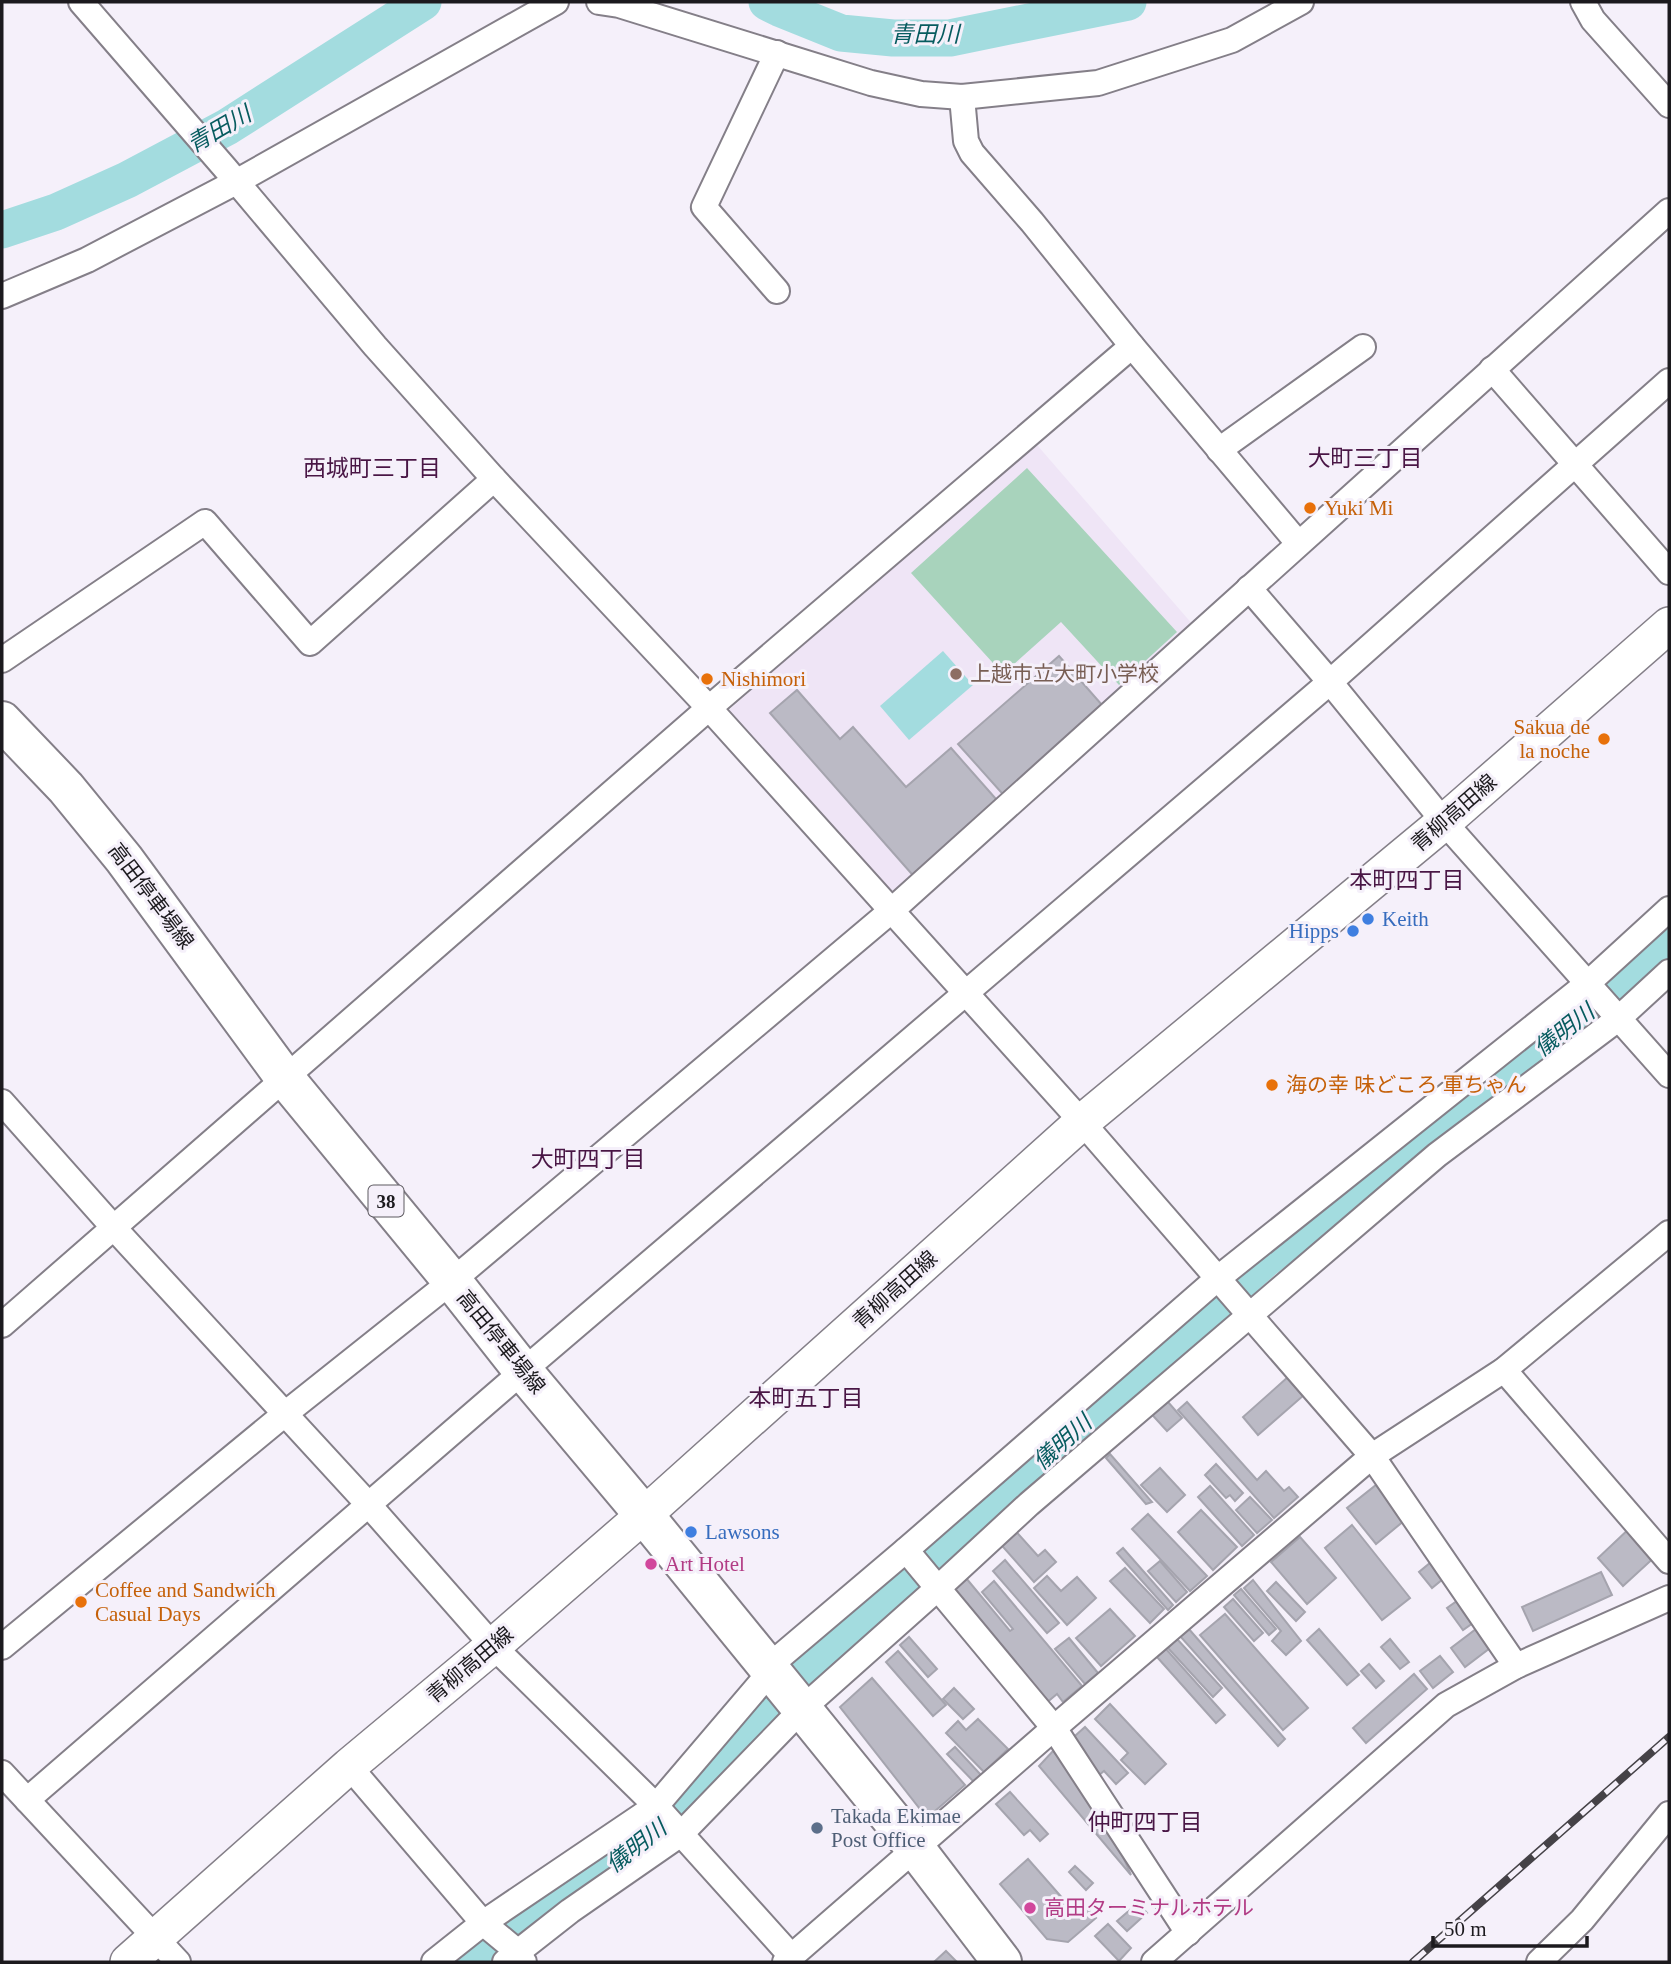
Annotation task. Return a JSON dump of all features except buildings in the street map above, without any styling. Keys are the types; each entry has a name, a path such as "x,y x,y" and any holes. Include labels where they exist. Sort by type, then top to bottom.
{"main road":[{"name":"青柳高田線","path":"128,1962 167,1950 349,1766 494,1646 644,1515 1082,1122 1444,822 1669,625"},
{"name":"高田停車場線","path":"2,721 66,788 124,859 284,1077 782,1685 915,1849 1002,1962"}],"street":[{"path":"81,2 375,346 709,708 1082,1122 1373,1456 1516,1666"},
{"path":"2,296 87,260 230,175 556,2"},
{"path":"599,2 619,5 883,86 921,94 962,97 1098,83 1232,40 1301,2"},
{"path":"1583,2 1593,20 1669,105"},
{"path":"777,53 704,206 777,291"},
{"path":"962,97 966,141 972,153 1298,543"},
{"path":"2,1647 286,1413 452,1282 891,911 1669,211"},
{"path":"2,1325 709,708 1132,346"},
{"path":"1219,450 1363,347"},
{"path":"1492,369 1669,572"},
{"path":"27,1800 523,1371 1330,682 1669,381"},
{"path":"2,660 205,523 310,643 495,479"},
{"path":"1249,588 1444,822 1669,1075"},
{"path":"434,1962 484,1923 656,1806 782,1685 909,1554 1217,1279 1587,984 1669,909"},
{"path":"349,1766 514,1956 570,1911 681,1834 782,1685 936,1586 1245,1310 1669,972"},
{"path":"2,1102 494,1646 656,1806 788,1959 1373,1456 1504,1370 1669,1233"},
{"path":"1504,1370 1669,1561"},
{"path":"909,1554 1054,1728 1188,1933"},
{"path":"1154,1962 1446,1705 1516,1666 1669,1598"},
{"path":"2,1773 167,1950"},
{"path":"1539,1962 1582,1920 1669,1814"}],"shaded area":[{"name":"上越市立大町小学校","path":"1031,438 1194,626 887,905 716,722"}],"green space":[{"path":"1027,468 1177,632 1119,685 1061,622 1003,674 911,573"}],"water":[{"path":"943,651 973,685 909,740 880,706"}],"waterway":[{"name":"青田川","path":"2,230 56,212 127,180 227,127 423,2"},
{"name":"青田川","path":"767,2 841,33 893,38 950,38 1128,2"},
{"name":"儀明川","path":"471,1962 655,1837 776,1698 1265,1259 1594,1007 1669,939"}],"railway":[{"path":"1413,1962 1669,1737"}],"place":[{"name":"Yuki Mi","path":"1310,508"},
{"name":"上越市立大町小学校","path":"956,674"},
{"name":"Nishimori","path":"707,679"},
{"name":"Sakua de la noche","path":"1604,739"},
{"name":"Keith","path":"1368,919"},
{"name":"Hipps","path":"1353,931"},
{"name":"海の幸 味どころ 軍ちゃん","path":"1272,1085"},
{"name":"Lawsons","path":"691,1532"},
{"name":"Art Hotel","path":"651,1564"},
{"name":"Coffee and Sandwich Casual Days","path":"81,1602"},
{"name":"Takada Ekimae Post Office","path":"817,1828"},
{"name":"高田ターミナルホテル","path":"1030,1908"}],"district":[{"name":"大町三丁目","path":"1365,458"},
{"name":"西城町三丁目","path":"372,468"},
{"name":"本町四丁目","path":"1407,880"},
{"name":"大町四丁目","path":"588,1159"},
{"name":"本町五丁目","path":"806,1398"},
{"name":"仲町四丁目","path":"1145,1822"}]}
